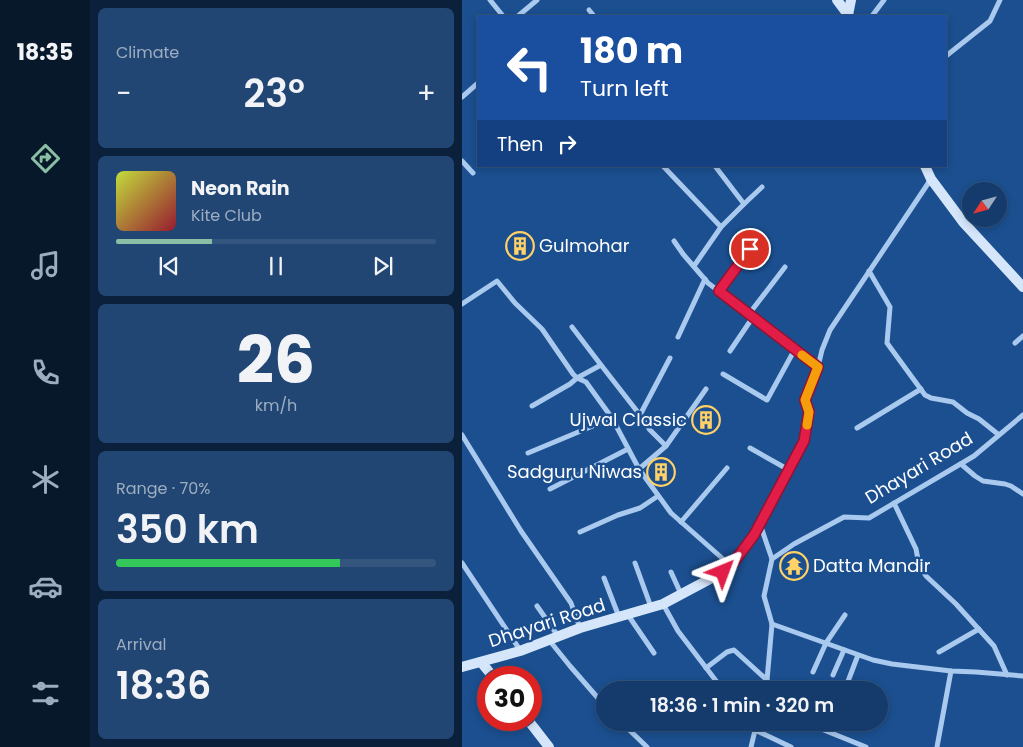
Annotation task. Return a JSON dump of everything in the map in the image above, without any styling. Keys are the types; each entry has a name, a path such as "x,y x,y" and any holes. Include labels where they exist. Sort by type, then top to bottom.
{"main road":[{"path":"837,0 847,15"},
{"path":"848,15 851,0"},
{"path":"925,167 930,179 963,222 1022,287"},
{"name":"Dhayari Road","path":"464,663 481,662 520,651 580,628 663,604 727,569"},
{"path":"481,662 484,666"},
{"path":"537,731 549,747"}],"street":[{"path":"490,0 502,15"},
{"path":"519,15 537,0"},
{"path":"873,15 884,0"},
{"path":"947,55 990,20 1000,0"},
{"path":"589,10 593,15"},
{"path":"462,97 477,84"},
{"path":"462,161 473,173"},
{"path":"664,167 721,227"},
{"path":"716,167 744,204"},
{"path":"462,304 497,281 515,303 542,329 576,378 586,382 612,418 639,469 671,513 727,569 754,535 804,441 809,412 805,400 830,330 930,179"},
{"path":"694,266 721,227 762,188"},
{"path":"719,291 760,235"},
{"path":"674,241 705,279 818,367"},
{"path":"730,351 751,315 785,267"},
{"path":"869,271 890,307 887,343 921,389 931,398 953,402 999,435"},
{"path":"678,337 705,279"},
{"path":"572,327 650,430 666,446"},
{"path":"1015,343 1022,336"},
{"path":"723,374 767,400 794,349"},
{"path":"640,415 670,358"},
{"path":"532,406 570,384 576,378 601,365"},
{"path":"639,469 666,446 706,389"},
{"path":"857,428 921,389"},
{"name":"Dhayari Road","path":"772,559 794,544 844,517 869,518 974,456 1022,415"},
{"path":"528,453 612,418"},
{"path":"462,435 521,531 571,603 580,628"},
{"path":"750,448 789,470"},
{"path":"550,489 628,449"},
{"path":"961,464 983,481 1011,486 1022,494"},
{"path":"681,522 727,468"},
{"path":"580,532 618,515 640,508 658,496"},
{"path":"894,503 916,549 919,565 926,576 956,604 994,646 1007,675"},
{"path":"760,524 772,559 764,596 772,624 767,680"},
{"path":"462,563 520,651"},
{"path":"635,563 651,607"},
{"path":"671,572 681,595"},
{"path":"604,578 623,616 654,653"},
{"path":"663,604 678,631 716,681"},
{"path":"537,606 570,666 596,696"},
{"path":"813,672 826,643 846,615"},
{"path":"772,624 872,660 951,671 1022,676"},
{"path":"939,652 979,629"},
{"path":"706,668 727,652 734,650 767,680"},
{"path":"834,674 844,650"},
{"path":"848,681 858,655"},
{"path":"937,747 951,671"},
{"path":"630,731 647,747"},
{"path":"751,747 755,731"},
{"path":"757,731 792,747"},
{"path":"826,731 866,747"}],"slow traffic":[{"path":"802,355 818,367 805,400 809,412 807,425"}],"place":[{"name":"Gulmohar","path":"520,246"},
{"name":"Ujwal Classic","path":"706,420"},
{"name":"Sadguru Niwas","path":"661,472"},
{"name":"Datta Mandir","path":"794,566"}],"route":[{"path":"723,572 731,566 754,535 804,441 809,412 805,400 818,367 719,291 750,249"}]}
